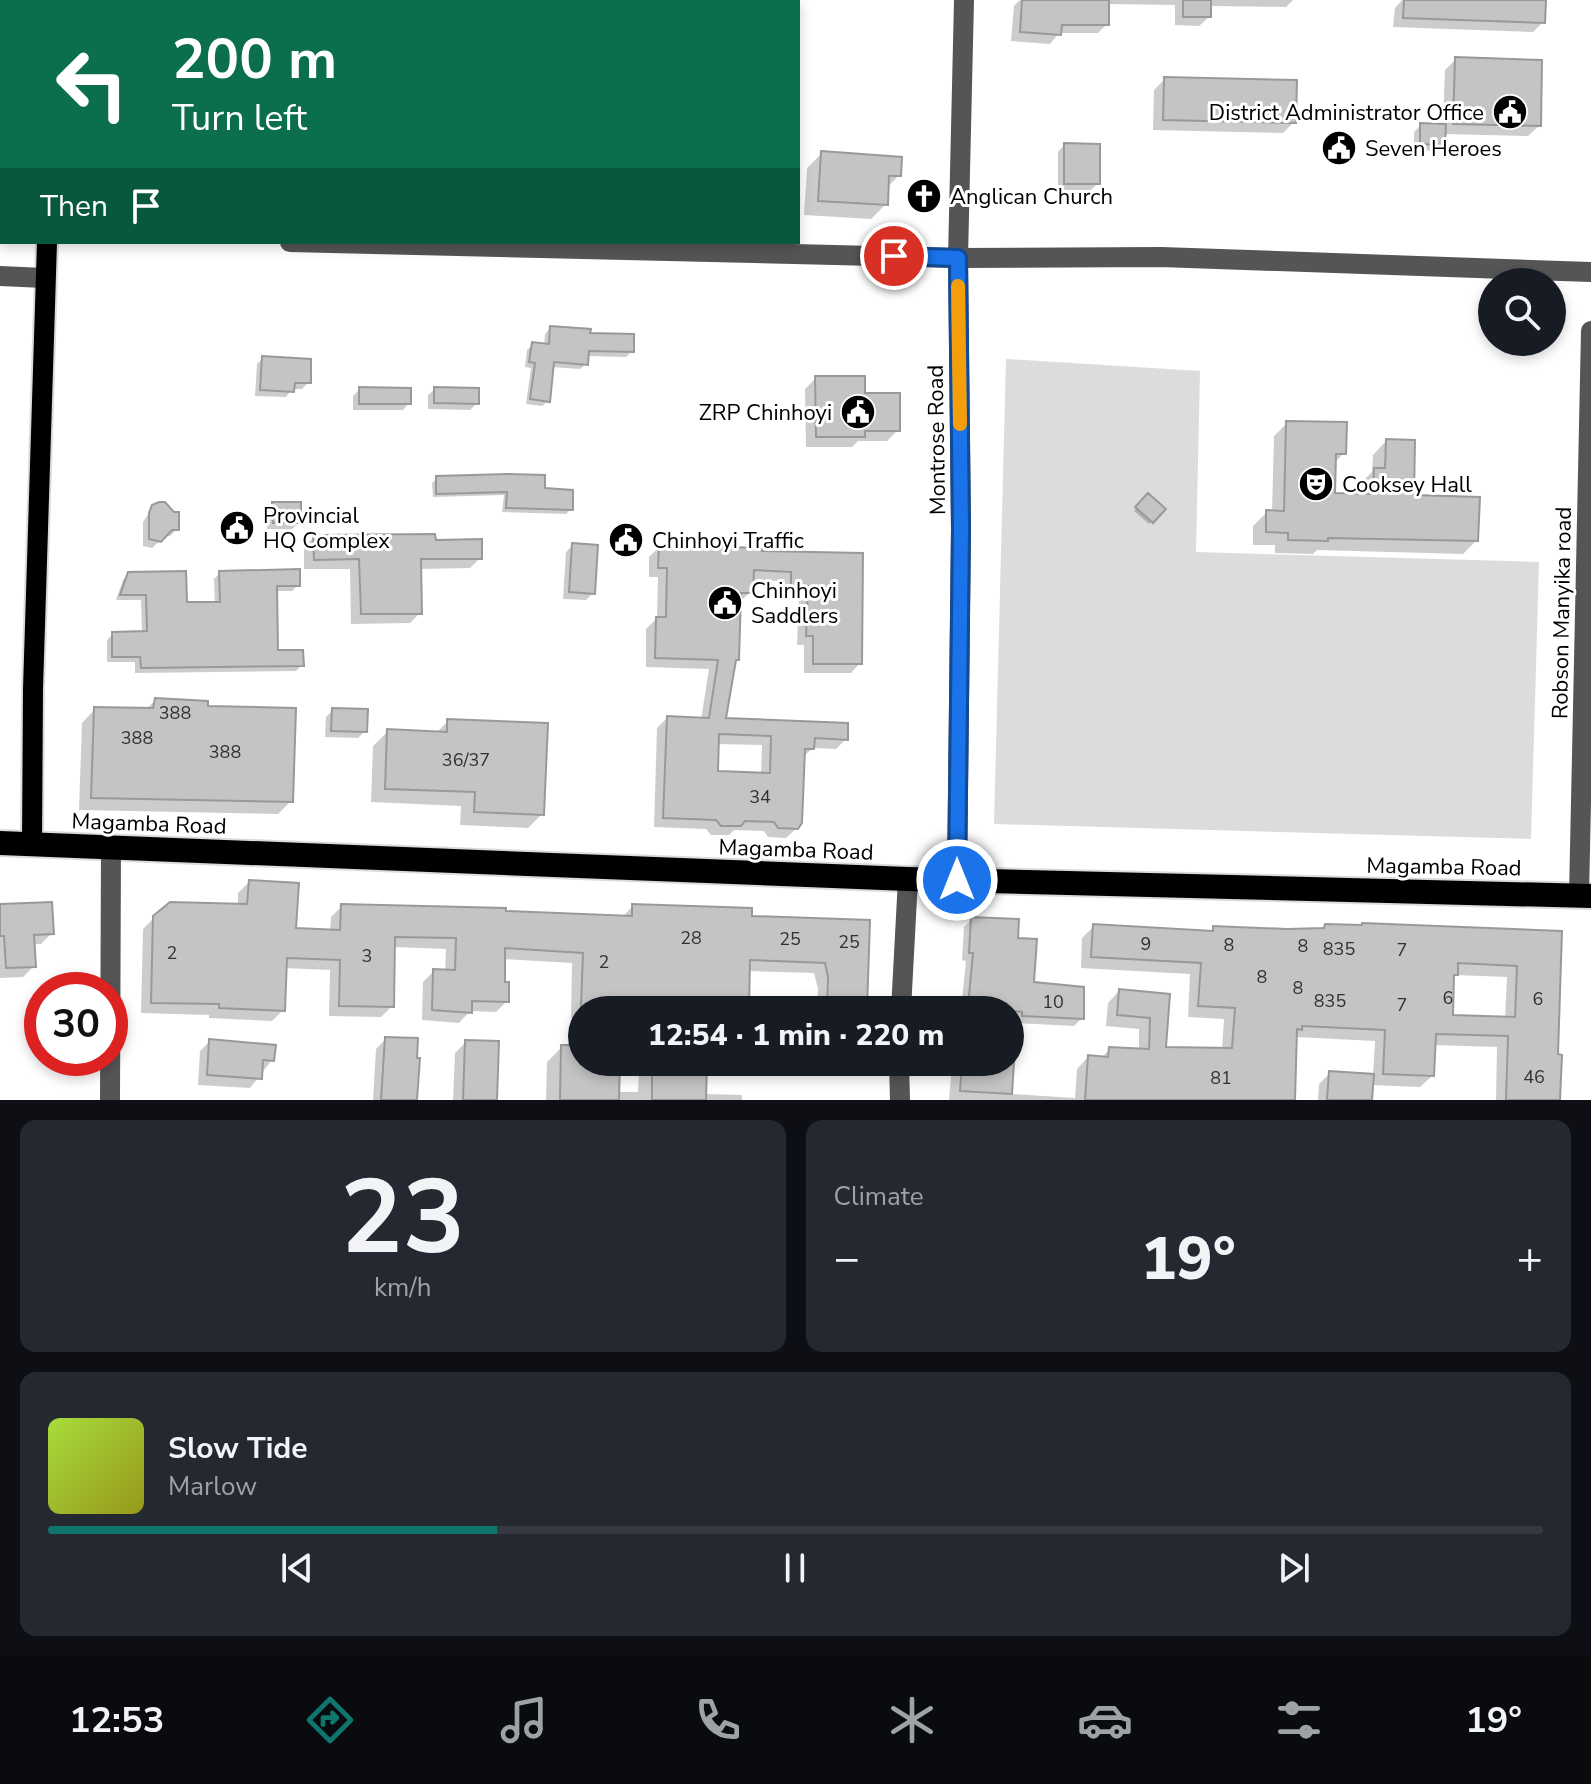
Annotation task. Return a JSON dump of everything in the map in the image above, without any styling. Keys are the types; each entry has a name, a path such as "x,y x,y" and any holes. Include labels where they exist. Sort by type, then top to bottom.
{"highway":[{"name":"Magamba Road","path":"0,843 908,879 1585,896"}],"main road":[{"path":"32,844 33,689 47,244"}],"street":[{"name":"Montrose Road","path":"957,880 961,529 958,258 964,0"},
{"path":"374,244 958,258 1161,257 1591,272"},
{"path":"0,276 44,278"},
{"name":"Robson Manyika road","path":"1585,896 1591,331"},
{"path":"110,1100 111,847"},
{"path":"902,996 908,879"},
{"path":"899,1076 900,1100"}],"shaded area":[{"path":"1006,359 1200,371 1196,552 1539,562 1531,839 994,824"}],"building":[{"path":"1022,0 1109,0 1109,25 1062,25 1061,35 1020,32"},
{"path":"1183,0 1211,0 1211,17 1183,17"},
{"path":"1404,0 1546,0 1545,23 1403,18"},
{"path":"1455,57 1542,60 1541,126 1453,124"},
{"path":"1164,77 1297,80 1296,123 1163,120"},
{"path":"1420,123 1446,124 1445,145 1420,144"},
{"path":"1064,143 1100,144 1100,184 1064,184"},
{"name":"Anglican Church","path":"821,151 902,157 901,176 889,176 888,205 818,201"},
{"path":"550,326 591,329 590,333 634,334 634,352 589,351 588,365 554,362 550,402 530,399 535,363 529,362 532,342 549,344"},
{"path":"262,356 311,359 311,383 295,383 294,392 260,390"},
{"name":"ZRP Chinhoyi","path":"815,376 865,376 865,393 900,393 900,431 865,431 865,437 816,437"},
{"path":"359,387 411,388 411,404 359,404"},
{"path":"434,387 479,388 479,404 434,403"},
{"path":"1286,421 1347,422 1346,454 1336,454 1335,493 1373,494 1374,468 1385,468 1386,439 1415,440 1414,495 1480,497 1478,541 1288,540 1288,533 1266,532 1266,510 1284,511"},
{"path":"545,475 545,488 573,490 573,510 506,508 507,492 436,494 436,476"},
{"path":"1148,493 1166,509 1153,523 1135,507"},
{"path":"165,502 174,512 179,512 179,530 172,530 161,542 149,539 149,513 152,505"},
{"path":"272,502 301,502 301,523 273,523"},
{"path":"435,534 436,540 482,539 482,559 421,559 422,614 361,614 359,559 314,560 313,535"},
{"path":"572,543 598,545 595,594 569,592"},
{"path":"659,545 863,553 862,664 813,664 813,636 806,636 808,586 791,586 791,572 754,570 753,593 741,593 739,660 736,660 726,718 848,723 848,740 815,738 814,749 805,749 802,823 798,829 778,828 774,822 745,821 741,826 721,826 716,820 663,818 667,716 709,718 718,660 655,658 656,617 666,617 667,568 658,568","holes":["719,734 771,736 770,773 718,771"]},
{"path":"300,569 300,586 277,586 278,650 303,650 304,666 141,668 140,657 112,657 112,632 147,631 146,595 120,595 128,572 186,571 187,602 220,602 219,571"},
{"path":"155,698 208,701 208,706 296,708 293,802 91,798 94,707 153,708"},
{"path":"332,708 368,709 367,732 331,731"},
{"path":"447,719 548,723 544,815 474,812 475,792 385,789 387,729 447,732"},
{"path":"249,880 299,883 296,928 340,930 341,904 506,908 506,911 632,916 632,904 752,908 752,916 870,920 867,996 827,996 825,963 750,960 749,996 581,996 583,953 505,948 505,982 509,982 509,1002 472,1001 472,1013 432,1010 433,969 455,970 456,938 395,937 394,1007 339,1006 340,960 287,958 285,1011 219,1008 219,1004 151,1003 153,916 170,902 247,904"},
{"path":"52,902 54,934 34,935 36,967 6,968 4,936 0,936 0,904"},
{"path":"971,917 1019,919 1018,938 1037,939 1034,982 1084,987 1084,1019 1024,1016 1024,996 969,996 973,953 969,953"},
{"path":"1093,924 1213,931 1213,926 1287,929 1324,928 1325,924 1562,931 1558,1054 1562,1055 1560,1100 1506,1100 1508,1036 1436,1034 1434,1076 1383,1074 1385,1030 1302,1026 1302,1030 1297,1029 1295,1100 1085,1100 1088,1055 1108,1057 1109,1047 1149,1049 1150,1018 1117,1015 1119,989 1170,994 1166,1047 1232,1048 1235,1008 1198,1006 1201,963 1091,957","holes":["1458,963 1517,966 1515,1017 1453,1015 1454,975 1458,975"]},
{"path":"385,1037 418,1038 417,1100 381,1100"},
{"path":"209,1039 276,1045 274,1061 263,1060 262,1079 207,1075"},
{"path":"465,1040 499,1041 497,1100 463,1100"},
{"path":"561,1045 568,1045 568,1076 620,1076 619,1100 560,1100"},
{"path":"1329,1071 1374,1074 1372,1100 1327,1100"},
{"path":"652,1076 707,1076 706,1100 652,1100"},
{"path":"961,1076 1013,1076 1012,1094 960,1091"}],"slow traffic":[{"path":"958,286 960,424"}],"place":[{"name":"District Administrator Office","path":"1510,112"},
{"name":"Seven Heroes","path":"1339,148"},
{"name":"Anglican Church","path":"924,196"},
{"name":"ZRP Chinhoyi","path":"858,412"},
{"name":"Cooksey Hall","path":"1316,484"},
{"name":"Provincial HQ Complex","path":"237,528"},
{"name":"Chinhoyi Traffic","path":"626,540"},
{"name":"Chinhoyi Saddlers","path":"725,603"}],"route":[{"path":"894,256 958,258 961,529 957,880"}]}
